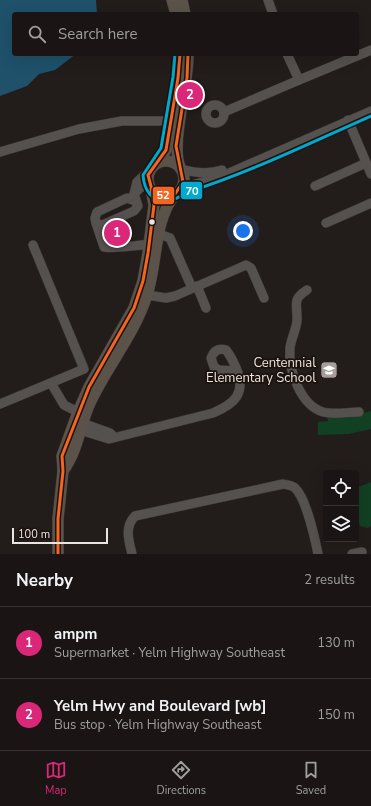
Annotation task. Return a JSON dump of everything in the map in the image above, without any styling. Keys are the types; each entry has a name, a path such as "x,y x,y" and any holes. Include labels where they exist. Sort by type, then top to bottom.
{"main road":[{"path":"172,0 175,12"},
{"path":"182,0 185,12"},
{"path":"58,554 58,519 63,471 62,456 89,387 134,308 143,281 150,244 154,205 150,187 153,167 166,150 172,121 180,56"},
{"path":"63,471 71,459 81,426 98,387 137,321 147,295 165,208 177,193 183,182 176,146 187,80 188,56"},
{"path":"153,167 167,161 172,162 180,168"},
{"path":"150,187 159,195 164,196 177,193"}],"street":[{"path":"268,0 272,12"},
{"path":"359,55 371,50"},
{"path":"288,56 299,80"},
{"path":"224,112 357,56"},
{"path":"177,193 192,185 220,177 239,167 371,110"},
{"path":"348,120 371,174"},
{"path":"0,152 78,129 122,121 172,121"},
{"path":"315,186 366,163"},
{"path":"96,223 102,225 134,211 138,206 134,197 137,182 153,167"},
{"path":"180,168 199,174 211,173 226,168 239,167"},
{"path":"150,187 143,186 134,197 127,198 97,212 95,218 104,247 108,249 150,244"},
{"path":"326,222 371,203"},
{"path":"159,234 170,238 206,308"},
{"path":"0,404 84,370 32,245"},
{"path":"147,295 166,298 246,265 251,268 264,298"},
{"path":"307,290 299,295 296,302 297,322 290,348 291,364 295,379 306,399 317,410 329,413 359,412"},
{"path":"81,426 109,439 213,413 227,407 237,396 241,383 237,371"},
{"path":"51,383 64,405 78,412"},
{"path":"132,554 128,536 130,520 135,516 283,484 293,486 299,493 314,532 318,554"},
{"path":"352,554 362,552"}],"green space":[{"path":"371,411 371,429 349,434 318,435 318,422 328,421 327,416 360,414"},
{"path":"371,482 371,526 368,528 360,526 359,524 359,487"}],"water":[{"path":"0,0 96,0 97,12 12,12 12,56 73,56 55,70 39,74 27,86 0,96"}],"transit line":[{"name":"70","path":"175,56 173,77 161,148 143,175 147,190 154,198 158,200 169,201 188,192 260,165 371,116"},
{"name":"52","path":"180,56 178,78 166,150 148,175 152,190 165,196 175,194 183,182 176,146 187,78 188,56"},
{"name":"52","path":"58,554 58,519 63,471 62,456 89,387 134,308 143,281 148,253 154,205 151,189"}],"place":[{"name":"Yelm Hwy and Boulevard [wb]","path":"190,95"},
{"name":"ampm","path":"117,233"},
{"name":"Centennial Elementary School","path":"329,370"}]}
